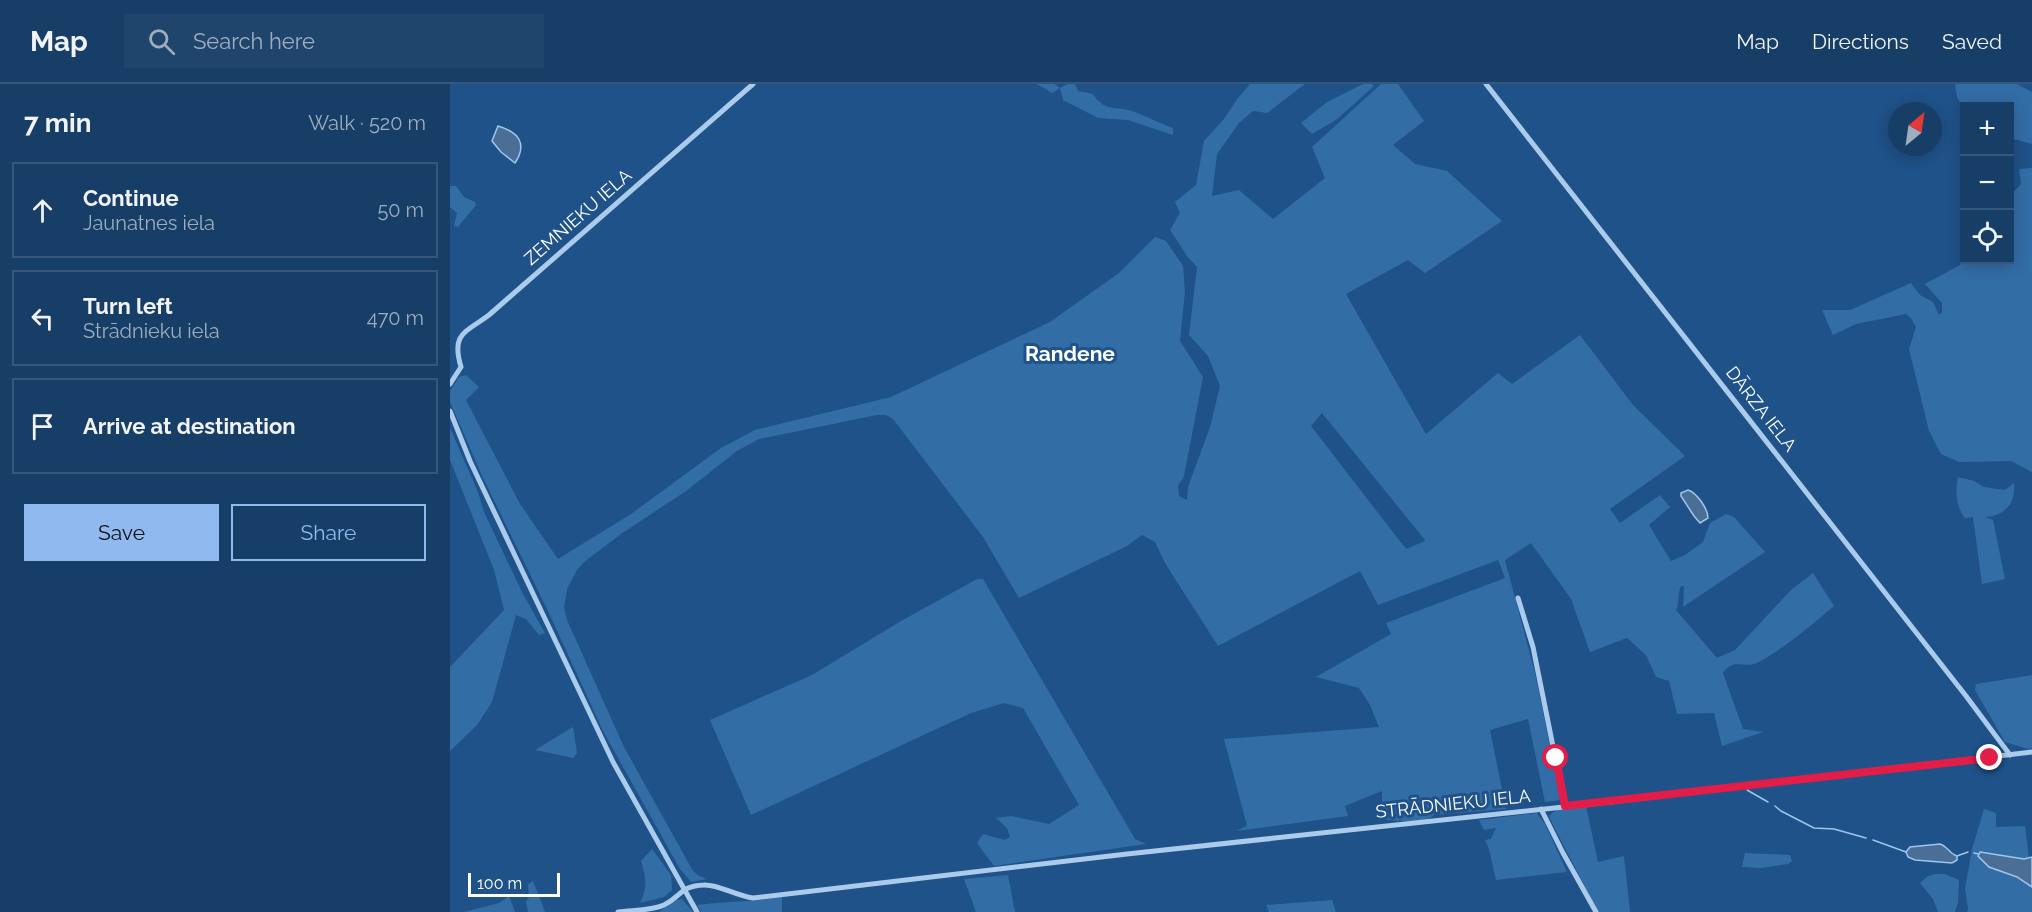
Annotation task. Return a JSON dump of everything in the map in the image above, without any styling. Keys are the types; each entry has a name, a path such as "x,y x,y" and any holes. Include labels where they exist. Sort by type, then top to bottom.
{"street":[{"name":"ZEMNIEKU IELA","path":"450,384 461,367 457,346 464,334 489,315 753,84"},
{"name":"DĀRZA IELA","path":"1486,84 2010,754"},
{"path":"450,411 470,461 613,762 697,912"},
{"path":"1518,598 1533,647 1565,806"},
{"name":"STRĀDNIEKU IELA","path":"685,888 714,885 741,897 753,898 2032,752"},
{"path":"1541,809 1596,912"},
{"path":"618,912 664,905 685,888"}],"shaded area":[{"path":"1037,84 1054,84 1060,88 1052,93"},
{"path":"1068,84 1075,84 1078,91 1093,94 1101,104 1132,111 1173,128 1173,135 1128,120 1098,118 1063,100 1060,88"},
{"path":"1250,84 1305,84 1267,113 1253,111 1239,123 1217,154 1212,196 1239,190 1273,219 1325,178 1312,147 1381,84 1398,84 1424,121 1393,145 1415,164 1447,171 1502,221 1425,273 1408,260 1346,294 1426,434 1498,373 1512,384 1580,335 1633,405 1685,456 1610,509 1620,523 1660,495 1670,507 1649,525 1671,561 1685,555 1703,542 1710,523 1726,514 1734,517 1765,552 1683,607 1684,586 1681,586 1676,610 1717,658 1735,650 1791,590 1813,573 1834,606 1777,651 1757,663 1735,664 1723,673 1743,729 1763,732 1722,746 1714,713 1677,714 1669,681 1656,677 1646,655 1627,638 1590,652 1571,599 1531,543 1505,560 1535,673 1561,800 1545,802 1528,719 1490,730 1506,809 1434,815 1417,821 1387,820 1382,819 1382,791 1345,806 1348,816 1236,831 1247,826 1224,739 1379,727 1370,705 1359,688 1316,677 1391,634 1386,623 1505,578 1498,560 1378,605 1360,571 1218,646 1165,563 1155,542 1142,535 1127,546 1019,598 983,537 893,419 886,415 877,415 759,439 737,451 686,491 621,534 584,562 567,589 564,607 567,620 624,747 693,871 707,879 691,882 680,869 603,731 483,478 450,402 450,391 459,377 466,375 479,387 466,400 520,504 558,559 631,514 721,448 755,430 891,397 1050,322 1119,273 1155,237 1166,241 1183,266 1185,291 1180,341 1203,377 1184,476 1178,486 1179,496 1187,500 1188,487 1210,427 1220,386 1208,356 1189,335 1197,267 1170,230 1180,213 1175,202 1196,185 1204,141 1224,119","holes":["1322,413 1425,540 1406,549 1311,426"]},
{"path":"1363,84 1374,86 1336,120 1312,134 1301,123 1327,102"},
{"path":"1955,84 2017,84 2032,92 2032,144 2014,139 2014,102 1960,102"},
{"path":"498,126 505,128 519,139 521,150 515,163 492,141"},
{"path":"2032,168 2032,472 2011,461 1959,462 1941,454 1929,431 1909,349 1916,327 1906,314 1856,324 1833,335 1822,310 1850,310 1911,283 1920,295 1933,302 1939,315 1942,312 1942,303 1925,284 1962,264 2014,264 2014,192 2021,184 2019,169"},
{"path":"450,186 456,186 464,197 475,202 476,205 458,227 454,226 457,213 450,207"},
{"path":"450,428 478,492 484,512 523,594 545,633 539,635 526,619 516,615 492,702 477,725 450,751 450,667 504,610 494,570 450,460"},
{"path":"1958,477 1974,481 1984,487 2005,490 2014,483 2013,497 2008,507 1998,514 1985,517 1993,520 2005,579 1982,584 1973,517 1965,518 1958,504"},
{"path":"1688,490 1698,498 1706,510 1708,518 1700,523 1681,496 1681,493"},
{"path":"977,579 983,579 1135,839 1146,844 994,866 977,843 983,834 1005,840 1010,837 1007,828 996,818 1011,816 1049,824 1079,805 1023,708 1004,703 971,713 751,815 710,720 812,675 901,621"},
{"path":"2032,675 2032,748 2028,749 2005,742 1975,690 1976,684"},
{"path":"573,727 577,753 573,758 535,750"},
{"path":"1586,806 1598,862 1624,856 1630,912 1598,912 1549,816 1561,809"},
{"path":"1984,809 1996,813 1996,827 2025,826 2029,858 2007,858 1986,852 1989,867 2018,877 2032,887 2032,912 1967,912 1965,889 1972,849"},
{"path":"1537,813 1545,824 1567,872 1496,880 1485,840 1491,839 1496,828 1484,830 1479,820"},
{"path":"1940,844 1957,856 1957,860 1952,863 1915,860 1908,857 1906,852 1910,847"},
{"path":"652,849 671,875 672,890 664,897 640,903 645,882 641,861"},
{"path":"1980,852 2024,859 2032,857 2032,887 2017,877 1989,867 1978,856"},
{"path":"1745,853 1790,855 1792,861 1788,864 1760,868 1742,867"},
{"path":"1945,874 1959,880 1958,903 1955,912 1938,912 1933,899 1920,883 1928,876"},
{"path":"1008,875 1015,912 976,912 964,879"},
{"path":"533,881 545,912 528,912 526,902 529,897 528,884"},
{"path":"509,896 515,912 464,912 499,903"},
{"path":"782,897 782,912 701,912 697,905 761,900"},
{"path":"682,899 693,912 659,912 675,900"},
{"path":"1332,900 1336,912 1269,912 1266,905"}],"waterway":[{"path":"1747,790 1768,802"},
{"path":"1775,806 1814,828 1834,829 1866,838"},
{"path":"1873,840 1906,852"},
{"path":"1957,856 1968,852"},
{"path":"1974,853 1979,854"}],"district":[{"name":"Randene","path":"1070,354"}],"route":[{"path":"1556,758 1565,806 1990,758"}]}
